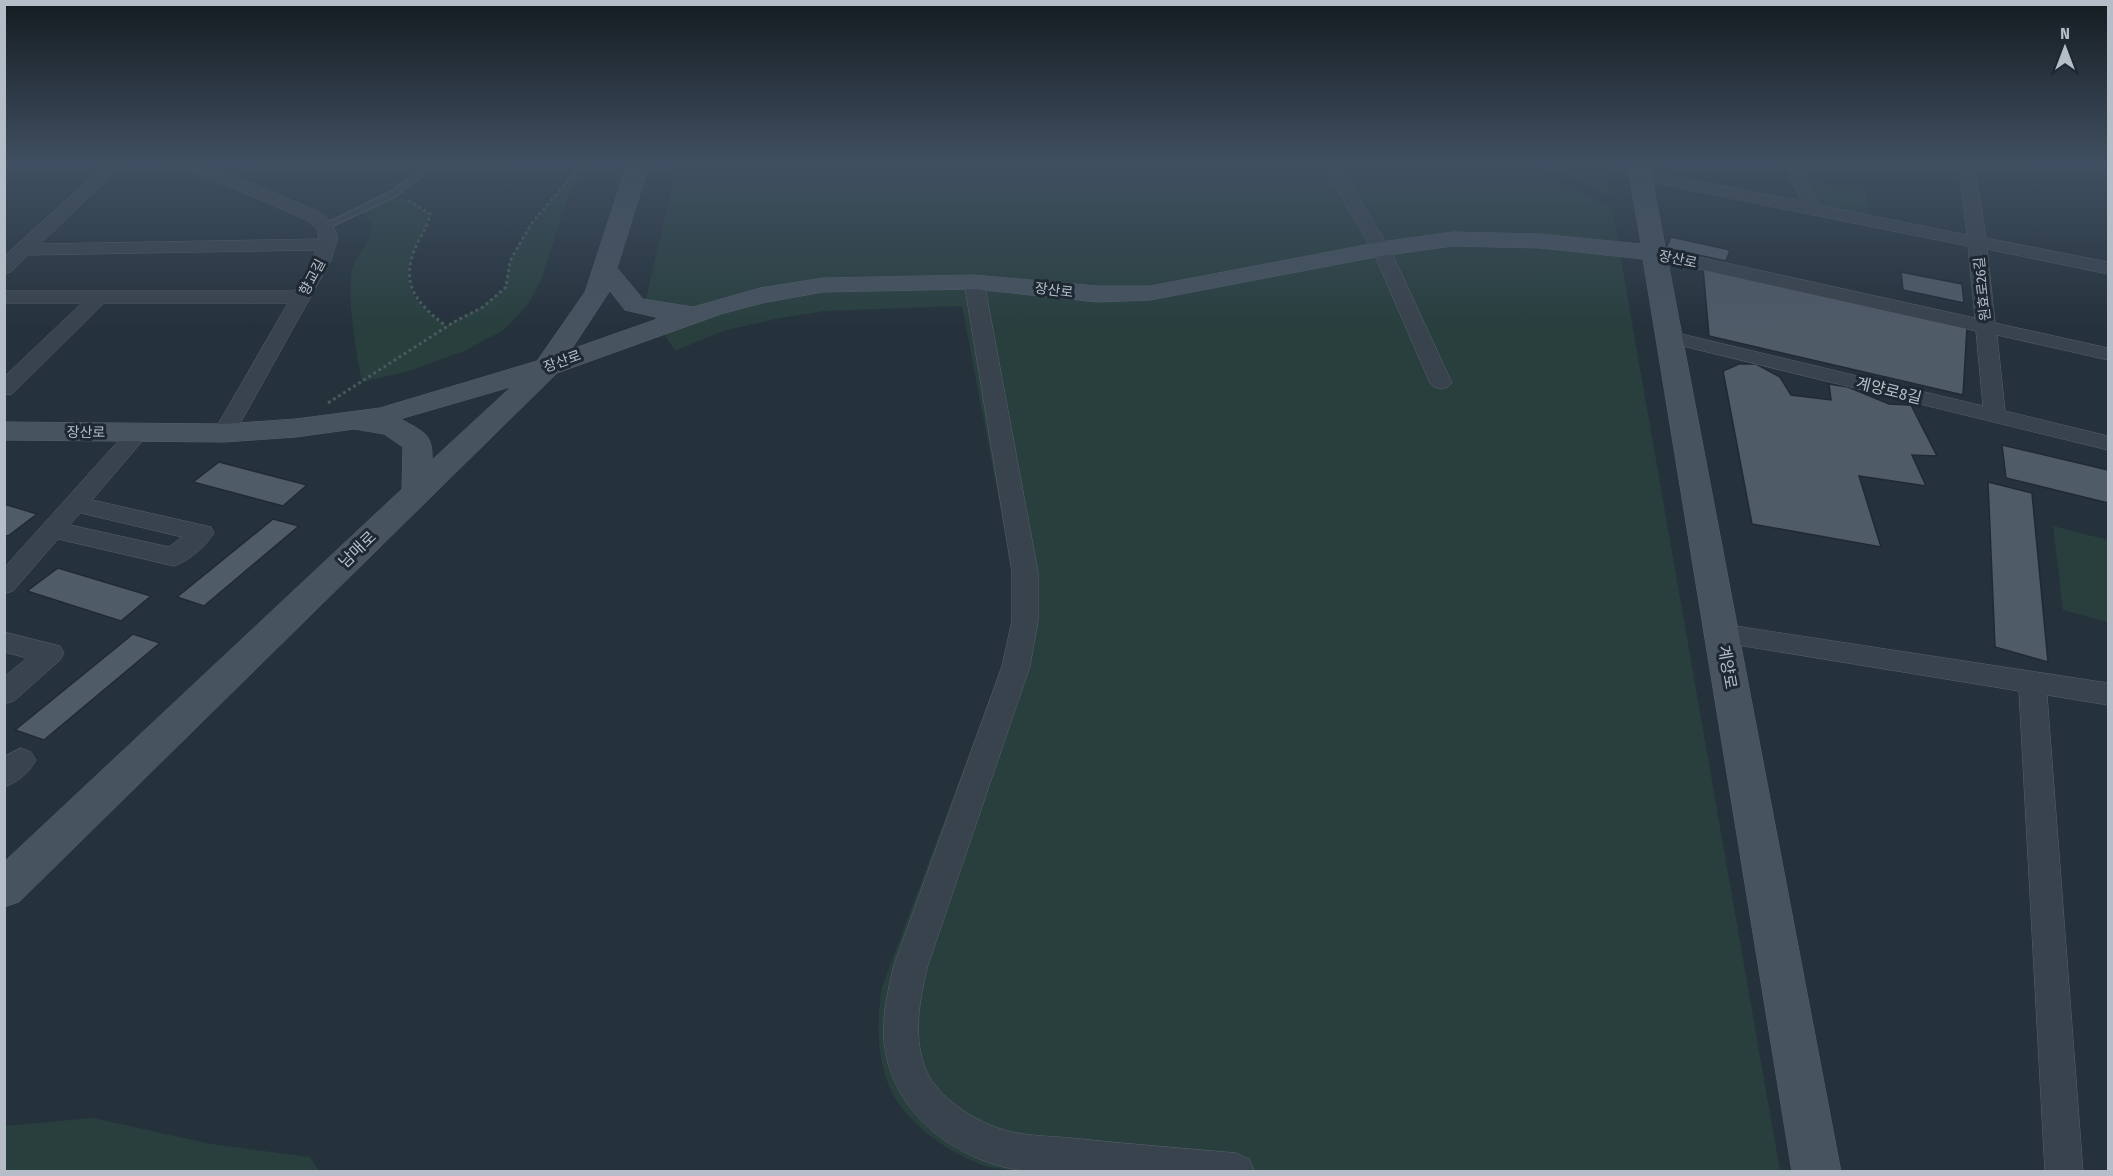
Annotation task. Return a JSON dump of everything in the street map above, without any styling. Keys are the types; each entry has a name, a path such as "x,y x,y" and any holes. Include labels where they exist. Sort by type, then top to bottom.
{"street":[{"path":"4,268 59,217"},
{"path":"314,217 327,235"},
{"name":"남매로","path":"4,889 547,367 587,309 606,270 622,217"},
{"path":"1362,217 1381,249 1442,383"},
{"name":"계양로","path":"1648,217 1817,1172"},
{"path":"1862,217 2109,268"},
{"name":"원효로26길","path":"1974,217 1995,416"},
{"path":"23,250 327,235"},
{"name":"향교길","path":"224,433 322,260 327,235"},
{"name":"장산로","path":"4,431 224,433 355,421 407,410 547,367 698,314 760,296 823,285 974,282 1097,294 1150,293 1381,249 1476,238 1560,243 1654,253 2109,354"},
{"path":"606,270 634,305 661,311 698,314"},
{"path":"974,282 1024,572 1025,621 1016,666 903,991 899,1020 901,1049 910,1080 927,1106 955,1127 994,1145 1054,1156 1236,1172"},
{"path":"4,297 301,297"},
{"path":"4,389 98,298"},
{"name":"계양로8길","path":"1669,337 2109,444"},
{"path":"355,421 392,426 417,442 417,492"},
{"path":"10,571 53,530 139,432"},
{"path":"53,530 174,557 202,533 76,504"},
{"path":"1722,634 2109,694"},
{"path":"4,642 51,654 4,693"},
{"path":"2032,682 2064,1172"}],"lane":[{"path":"327,235 356,217"}],"path":[{"path":"429,217 428,225 407,270 412,294 423,310 446,327"},
{"path":"321,407 446,327 483,307 506,287 510,261 537,217"}],"green space":[{"path":"366,217 429,217 411,258 409,282 417,301 446,326 483,307 506,287 510,261 537,217 562,217 541,280 529,303 504,330 464,351 409,371 362,382 350,290 353,266 371,232 372,225"},
{"path":"665,217 1614,217 1780,1171 1040,1172 1005,1170 985,1166 957,1154 929,1135 905,1112 889,1086 885,1074 880,1050 879,1025 882,987 1008,650 1014,592 1012,568 962,306 824,311 723,331 675,351 645,303"},
{"path":"2053,526 2108,540 2108,622 2063,610"},
{"path":"93,1118 211,1144 310,1157 319,1171 5,1171 5,1126"}],"building":[{"path":"1671,237 1730,250 1726,261 1666,248"},
{"path":"1703,268 1967,327 1963,395 1709,336"},
{"path":"1901,272 1962,284 1964,303 1903,290"},
{"path":"1739,364 1756,364 1780,377 1791,395 1831,400 1829,384 1848,387 1889,404 1911,405 1937,456 1912,455 1926,486 1859,476 1881,547 1752,524 1723,371"},
{"path":"2002,445 2108,470 2108,503 2006,478"},
{"path":"219,462 307,485 283,506 193,482"},
{"path":"1988,482 2032,493 2048,662 1995,647"},
{"path":"4,504 37,514 8,536 4,535"},
{"path":"273,519 299,526 204,606 177,597"},
{"path":"58,568 151,596 121,621 27,591"},
{"path":"133,634 160,643 44,740 15,730"}]}
